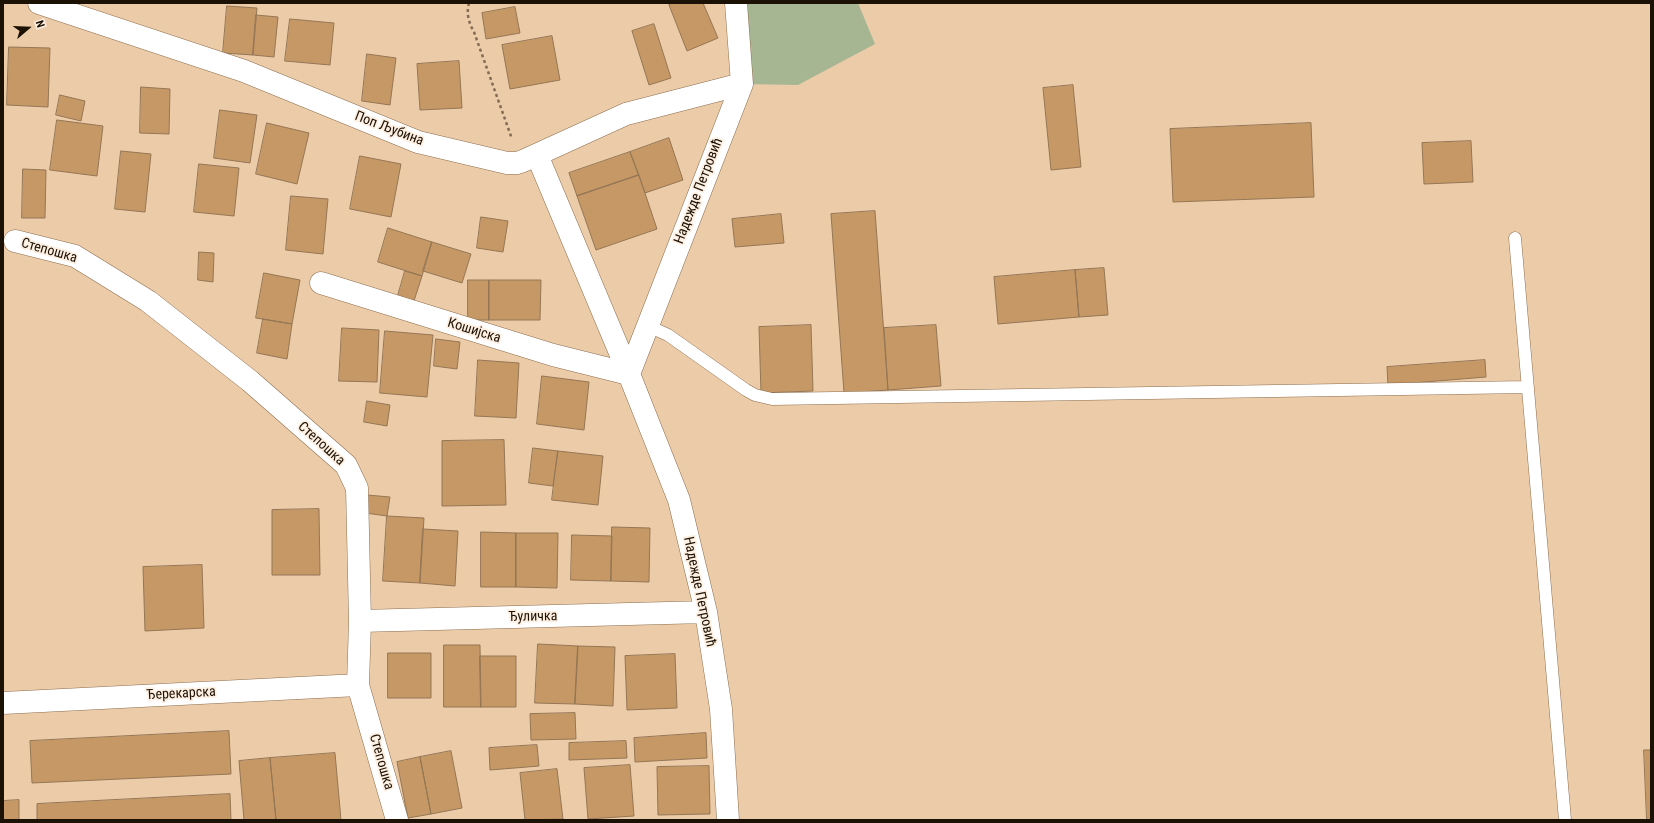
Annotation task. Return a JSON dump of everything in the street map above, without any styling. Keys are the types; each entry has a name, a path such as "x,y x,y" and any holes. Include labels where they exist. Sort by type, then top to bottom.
{"street":[{"name":"Поп Љубина","path":"39,3 244,71 418,142 507,163 517,163 530,158 626,114 742,84"},
{"name":"Надежде Петровић","path":"629,374 742,84 736,3"},
{"name":"Надежде Петровић","path":"530,158 629,374 679,500 706,612 721,709 728,820"},
{"name":"Степошка","path":"15,241 75,256 148,301 250,381 346,465 357,488 360,621 358,685 397,820"},
{"name":"Кошијска","path":"321,283 553,355 629,374"},
{"name":"Ђуличка","path":"360,621 706,612"},
{"name":"Ђерекарска","path":"3,703 358,685"}],"lane":[{"path":"1515,238 1565,820"},
{"path":"648,326 668,335 746,390 755,395 772,399 1528,387"}],"path":[{"path":"469,3 468,16 470,25 474,32 508,131 530,158"}],"green space":[{"path":"736,3 858,3 875,44 798,85 742,84"}],"building":[{"path":"674,3 703,3 718,38 687,51 669,5"},
{"path":"227,6 257,8 253,55 223,53"},
{"path":"515,7 520,33 486,39 482,13"},
{"path":"256,15 278,17 274,57 253,55"},
{"path":"290,19 334,23 330,65 285,61"},
{"path":"654,24 671,78 649,85 632,31"},
{"path":"552,36 560,80 510,89 502,45"},
{"path":"9,47 50,48 48,107 7,105"},
{"path":"367,54 396,58 390,105 362,101"},
{"path":"459,61 462,108 420,110 417,64"},
{"path":"1073,85 1081,167 1051,170 1043,88"},
{"path":"141,87 170,89 169,134 140,133"},
{"path":"60,95 85,101 81,121 56,115"},
{"path":"220,110 257,115 250,163 214,158"},
{"path":"57,120 103,126 97,176 50,170"},
{"path":"267,123 309,133 297,184 256,174"},
{"path":"1311,123 1314,197 1173,202 1170,129"},
{"path":"669,138 683,180 645,193 630,152"},
{"path":"1471,141 1473,182 1424,184 1422,143"},
{"path":"121,151 151,154 145,212 115,209"},
{"path":"630,152 639,175 577,196 569,173"},
{"path":"360,156 401,164 391,217 350,209"},
{"path":"199,164 239,168 234,216 194,212"},
{"path":"23,169 46,170 45,218 22,218"},
{"path":"639,175 657,229 596,250 577,196"},
{"path":"291,196 328,199 323,254 286,250"},
{"path":"875,211 888,390 844,393 831,214"},
{"path":"781,214 784,243 735,247 732,219"},
{"path":"481,217 508,221 503,252 477,248"},
{"path":"388,228 432,242 422,276 378,262"},
{"path":"432,242 471,254 462,283 423,271"},
{"path":"199,252 214,253 213,282 198,280"},
{"path":"1104,268 1108,315 1079,317 1075,270"},
{"path":"1075,270 1079,317 998,324 994,277"},
{"path":"405,271 422,276 413,304 397,299"},
{"path":"264,273 300,280 292,324 256,318"},
{"path":"468,280 489,280 489,320 468,320"},
{"path":"489,280 541,280 540,320 489,320"},
{"path":"263,319 292,324 287,359 257,353"},
{"path":"811,325 813,391 761,393 759,327"},
{"path":"936,325 941,386 888,390 884,328"},
{"path":"342,328 379,330 377,382 339,381"},
{"path":"385,331 433,335 427,397 380,393"},
{"path":"436,339 460,342 457,369 434,366"},
{"path":"478,360 519,363 516,418 475,416"},
{"path":"1485,360 1486,377 1388,385 1387,367"},
{"path":"542,376 589,382 584,430 537,424"},
{"path":"367,401 390,405 387,426 364,422"},
{"path":"504,440 506,505 442,506 442,441"},
{"path":"533,448 558,451 553,486 529,483"},
{"path":"558,451 603,456 598,505 552,500"},
{"path":"367,495 390,497 387,516 365,513"},
{"path":"319,509 320,575 272,575 272,510"},
{"path":"387,516 424,518 420,583 383,581"},
{"path":"612,527 650,528 649,582 611,581"},
{"path":"423,529 458,531 455,586 420,583"},
{"path":"481,532 516,533 516,587 481,587"},
{"path":"516,533 558,533 557,588 516,587"},
{"path":"572,535 612,536 611,581 571,580"},
{"path":"202,565 204,628 145,631 143,567"},
{"path":"538,644 578,646 575,704 535,703"},
{"path":"444,645 480,645 481,707 444,707"},
{"path":"578,646 615,647 613,706 575,704"},
{"path":"388,653 431,653 431,698 388,698"},
{"path":"675,654 677,708 627,710 625,656"},
{"path":"480,656 516,656 516,707 481,707"},
{"path":"575,713 576,739 531,740 530,714"},
{"path":"229,731 231,774 32,783 30,741"},
{"path":"706,733 707,758 635,762 634,738"},
{"path":"626,741 627,758 569,760 569,743"},
{"path":"537,745 539,766 490,770 489,748"},
{"path":"1644,750 1651,750 1651,820 1647,820"},
{"path":"451,751 462,808 431,814 420,757"},
{"path":"335,753 341,820 276,820 270,758"},
{"path":"420,757 431,814 408,818 397,762"},
{"path":"270,758 276,820 244,820 239,761"},
{"path":"630,765 634,816 588,819 584,768"},
{"path":"709,766 710,814 658,815 657,767"},
{"path":"557,769 563,819 525,820 520,773"},
{"path":"230,794 231,820 37,820 37,804"},
{"path":"19,800 19,820 3,820 3,801"}]}
